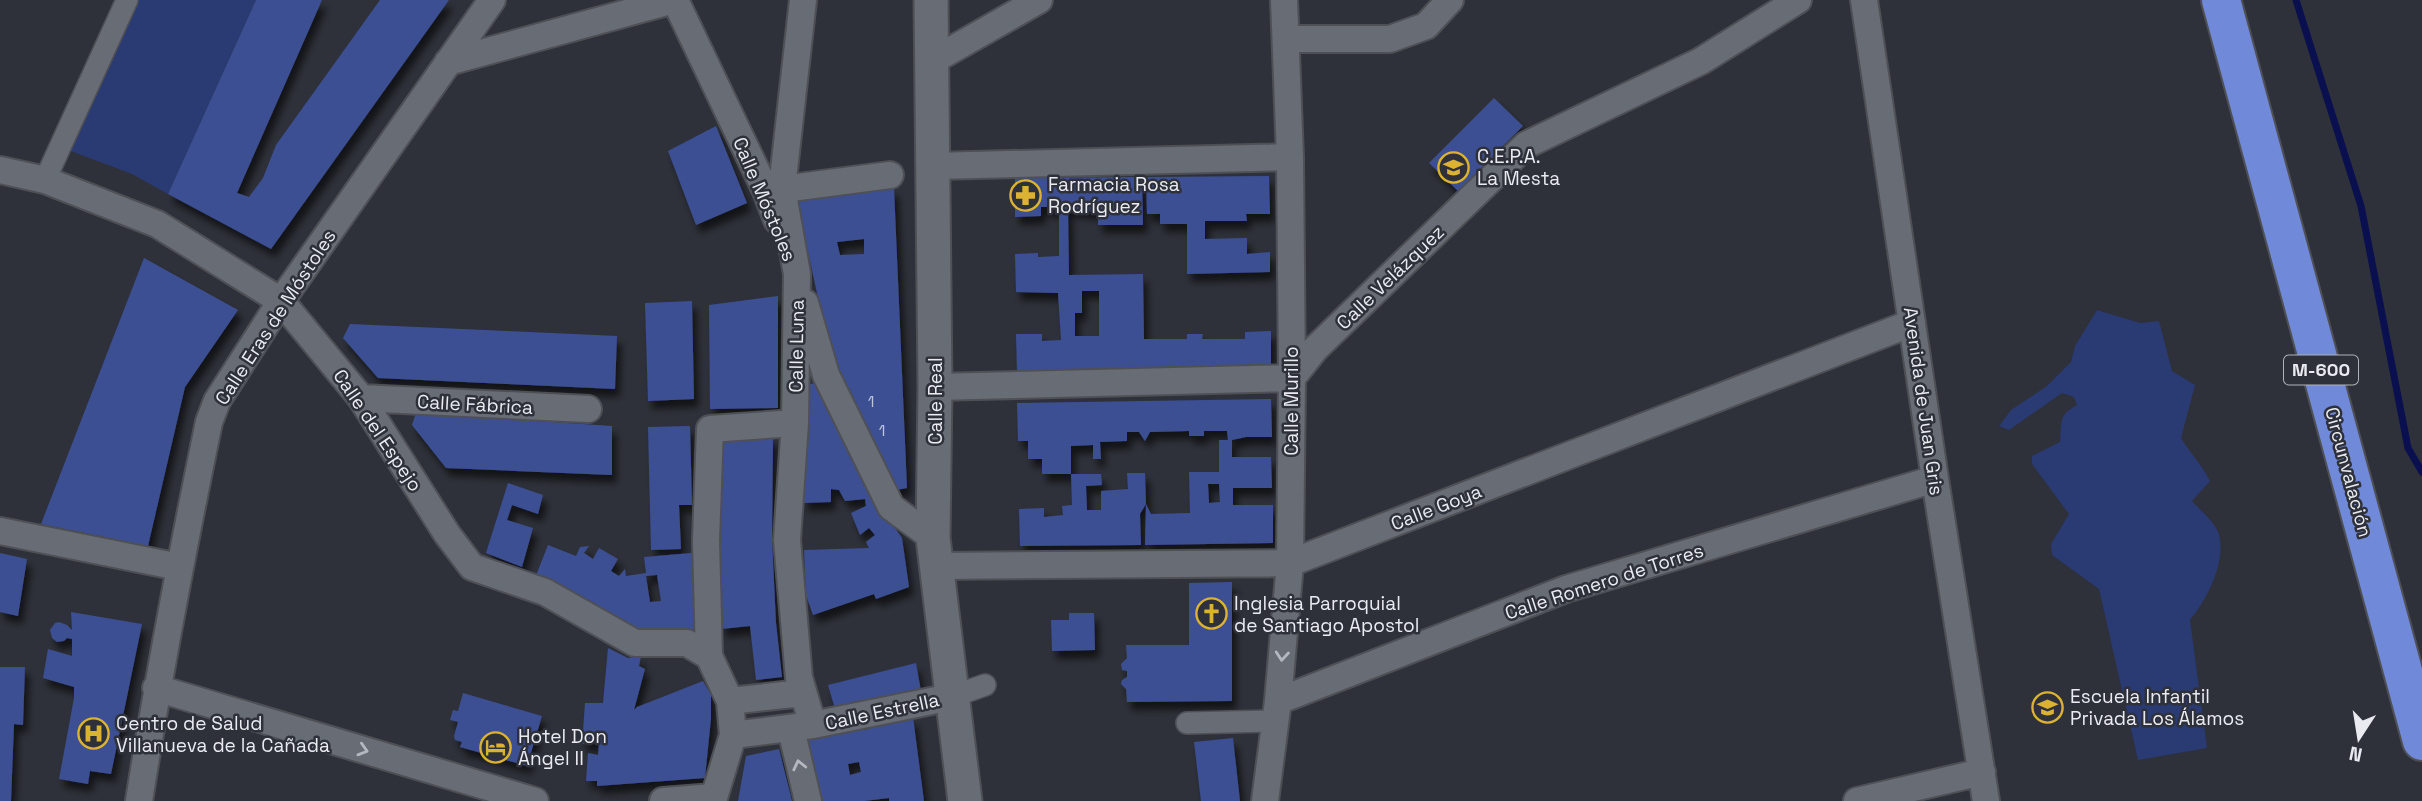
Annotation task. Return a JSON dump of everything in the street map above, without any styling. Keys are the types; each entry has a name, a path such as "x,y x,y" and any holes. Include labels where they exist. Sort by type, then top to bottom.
{"highway":[{"name":"Circunvalación","path":"2221,0 2422,741"}],"street":[{"path":"45,180 127,0"},
{"name":"Calle Eras de Móstoles","path":"139,801 156,688 179,567 209,422 217,401 282,301 492,0"},
{"name":"Calle Móstoles","path":"448,62 674,0 774,190"},
{"name":"Calle Luna","path":"803,0 774,190 797,274 795,424 787,540 802,693 807,801"},
{"name":"Calle Real","path":"931,0 935,552 950,696 965,801"},
{"path":"932,61 1039,0"},
{"name":"Calle Murillo","path":"1265,801 1277,711 1290,564 1290,157 1284,0"},
{"path":"1287,39 1390,39 1426,26 1450,0"},
{"name":"Calle Velázquez","path":"1292,379 1315,349 1526,145 1701,61 1798,0"},
{"name":"Avenida de Juan Gris","path":"1864,0 1986,801"},
{"path":"934,166 1290,157"},
{"name":"Calle del Espejo","path":"0,170 45,180 157,224 282,301 361,398 447,534 472,568 545,593 635,643 687,643 709,656"},
{"path":"774,190 890,175"},
{"name":"Calle Móstoles","path":"797,274 826,375 891,508 935,552"},
{"name":"Calle Goya","path":"935,552 1290,564 1912,323"},
{"path":"935,387 1292,379"},
{"name":"Calle Fábrica","path":"361,398 588,410"},
{"path":"663,801 713,799 733,736 730,701 709,656 706,541 710,429 795,424"},
{"name":"Calle Romero de Torres","path":"1277,711 1566,589 1935,479"},
{"path":"0,531 179,567"},
{"path":"950,696 985,685"},
{"path":"156,688 535,801"},
{"path":"730,701 802,693"},
{"name":"Calle Estrella","path":"733,736 802,727 950,696"},
{"path":"1188,723 1277,711"},
{"path":"1857,801 1982,772"}],"shaded area":[{"path":"136,0 256,0 168,194 132,174 68,150"},
{"path":"2097,310 2140,323 2159,321 2172,371 2195,385 2181,438 2210,481 2192,501 2208,517 2219,535 2220,557 2214,580 2190,620 2207,748 2138,760 2099,589 2052,555 2051,544 2069,514 2032,464 2032,456 2060,442 2064,416 2077,405 2074,397 2062,393 2009,430 1999,426 2011,410 2047,386 2071,362 2075,346"}],"building":[{"path":"256,0 322,0 237,193 249,197 263,178 276,145 380,0 449,0 271,249 168,194"},
{"path":"1494,98 1523,126 1458,191 1429,163"},
{"path":"716,126 747,203 696,225 668,151"},
{"path":"1269,176 1270,214 1246,214 1247,221 1205,221 1205,239 1247,238 1247,254 1270,252 1270,272 1187,274 1187,224 1160,224 1160,214 1147,214 1146,177"},
{"path":"1142,177 1143,225 1098,225 1098,212 1068,209 1069,275 1143,274 1144,339 1187,339 1187,334 1203,334 1202,339 1245,339 1245,332 1271,331 1271,370 1017,372 1016,334 1042,334 1042,341 1061,340 1058,293 1016,292 1015,254 1059,256 1059,209 1047,210 1047,207 1041,207 1041,216 1015,217 1015,178","holes":["1082,291 1099,291 1099,336 1075,336 1075,313 1082,313"]},
{"path":"894,188 907,488 891,491 833,366 796,197","holes":["864,239 864,254 840,255 837,242"]},
{"path":"144,258 238,310 185,387 148,546 41,524"},
{"path":"778,296 778,408 710,409 709,305"},
{"path":"692,301 694,399 648,401 645,303"},
{"path":"350,324 617,336 615,389 378,378 343,338"},
{"path":"816,383 876,501 902,538 909,587 876,599 874,594 813,615 806,595 804,550 869,548 866,542 875,535 869,528 860,535 851,513 866,506 865,499 845,501 839,490 831,489 831,502 803,503 805,385"},
{"path":"1271,399 1272,437 1232,440 1232,457 1271,457 1272,488 1233,488 1233,505 1273,505 1273,543 1145,545 1146,504 1151,514 1190,513 1189,472 1219,472 1219,440 1228,440 1227,431 1204,431 1204,436 1189,436 1189,431 1150,432 1145,441 1139,432 1127,432 1127,441 1100,442 1101,459 1093,459 1093,445 1071,446 1071,474 1042,474 1042,459 1028,459 1028,441 1018,441 1017,403","holes":["1208,484 1219,484 1220,502 1209,503"]},
{"path":"416,413 612,426 612,475 446,468 412,425"},
{"path":"690,426 692,505 679,505 681,549 651,550 648,427"},
{"path":"773,437 772,539 782,677 756,680 750,626 721,629 718,440"},
{"path":"1127,473 1145,473 1146,504 1140,514 1141,545 1020,546 1019,509 1044,508 1044,517 1063,515 1062,506 1072,505 1071,474 1101,474 1102,485 1086,486 1087,510 1101,510 1101,491 1128,489"},
{"path":"508,483 543,495 538,514 512,505 507,520 533,528 522,567 486,553"},
{"path":"548,545 576,556 580,547 589,546 584,553 593,559 599,548 618,559 611,571 619,576 625,569 626,576 646,573 644,557 692,553 695,629 635,634 535,578","holes":["657,575 661,601 650,602 646,576"]},
{"path":"0,553 27,559 18,616 0,612"},
{"name":"Inglesia Parroquial de Santiago Apostol","path":"1232,582 1232,701 1127,702 1126,689 1121,684 1127,677 1127,671 1122,670 1121,664 1127,658 1126,645 1189,645 1189,583"},
{"name":"Centro de Salud Villanueva de la Cañada","path":"71,612 142,624 111,774 90,771 88,784 59,779 74,687 43,678 48,649 72,656 72,639 57,642 52,638 50,630 59,622 72,630"},
{"path":"1069,613 1094,613 1095,650 1052,651 1051,620 1069,620"},
{"path":"608,648 628,658 641,656 639,666 645,669 634,710 703,681 711,695 705,778 597,786 597,781 586,781 588,753 598,755 599,743 582,744 585,703 603,703"},
{"path":"916,663 921,691 836,712 828,685"},
{"path":"0,667 25,667 23,725 14,724 11,801 0,801"},
{"path":"463,693 542,716 527,766 460,747 462,742 455,740 454,736 458,722 450,720 453,710 458,711"},
{"path":"913,717 924,801 889,801 889,798 814,801 802,737 862,723 864,730","holes":["859,762 861,772 850,775 848,764"]},
{"path":"1233,738 1240,801 1201,801 1194,742"},
{"path":"779,749 792,801 738,801 746,756"}],"waterway":[{"path":"2296,0 2361,206 2408,448 2422,472"}],"place":[{"name":"C.E.P.A. La Mesta","path":"1454,167"},
{"name":"Farmacia Rosa Rodríguez","path":"1025,195"},
{"name":"Inglesia Parroquial de Santiago Apostol","path":"1211,614"},
{"name":"Escuela Infantil Privada Los Álamos","path":"2047,707"},
{"name":"Centro de Salud Villanueva de la Cañada","path":"93,734"},
{"name":"Hotel Don Ángel II","path":"495,747"}]}
